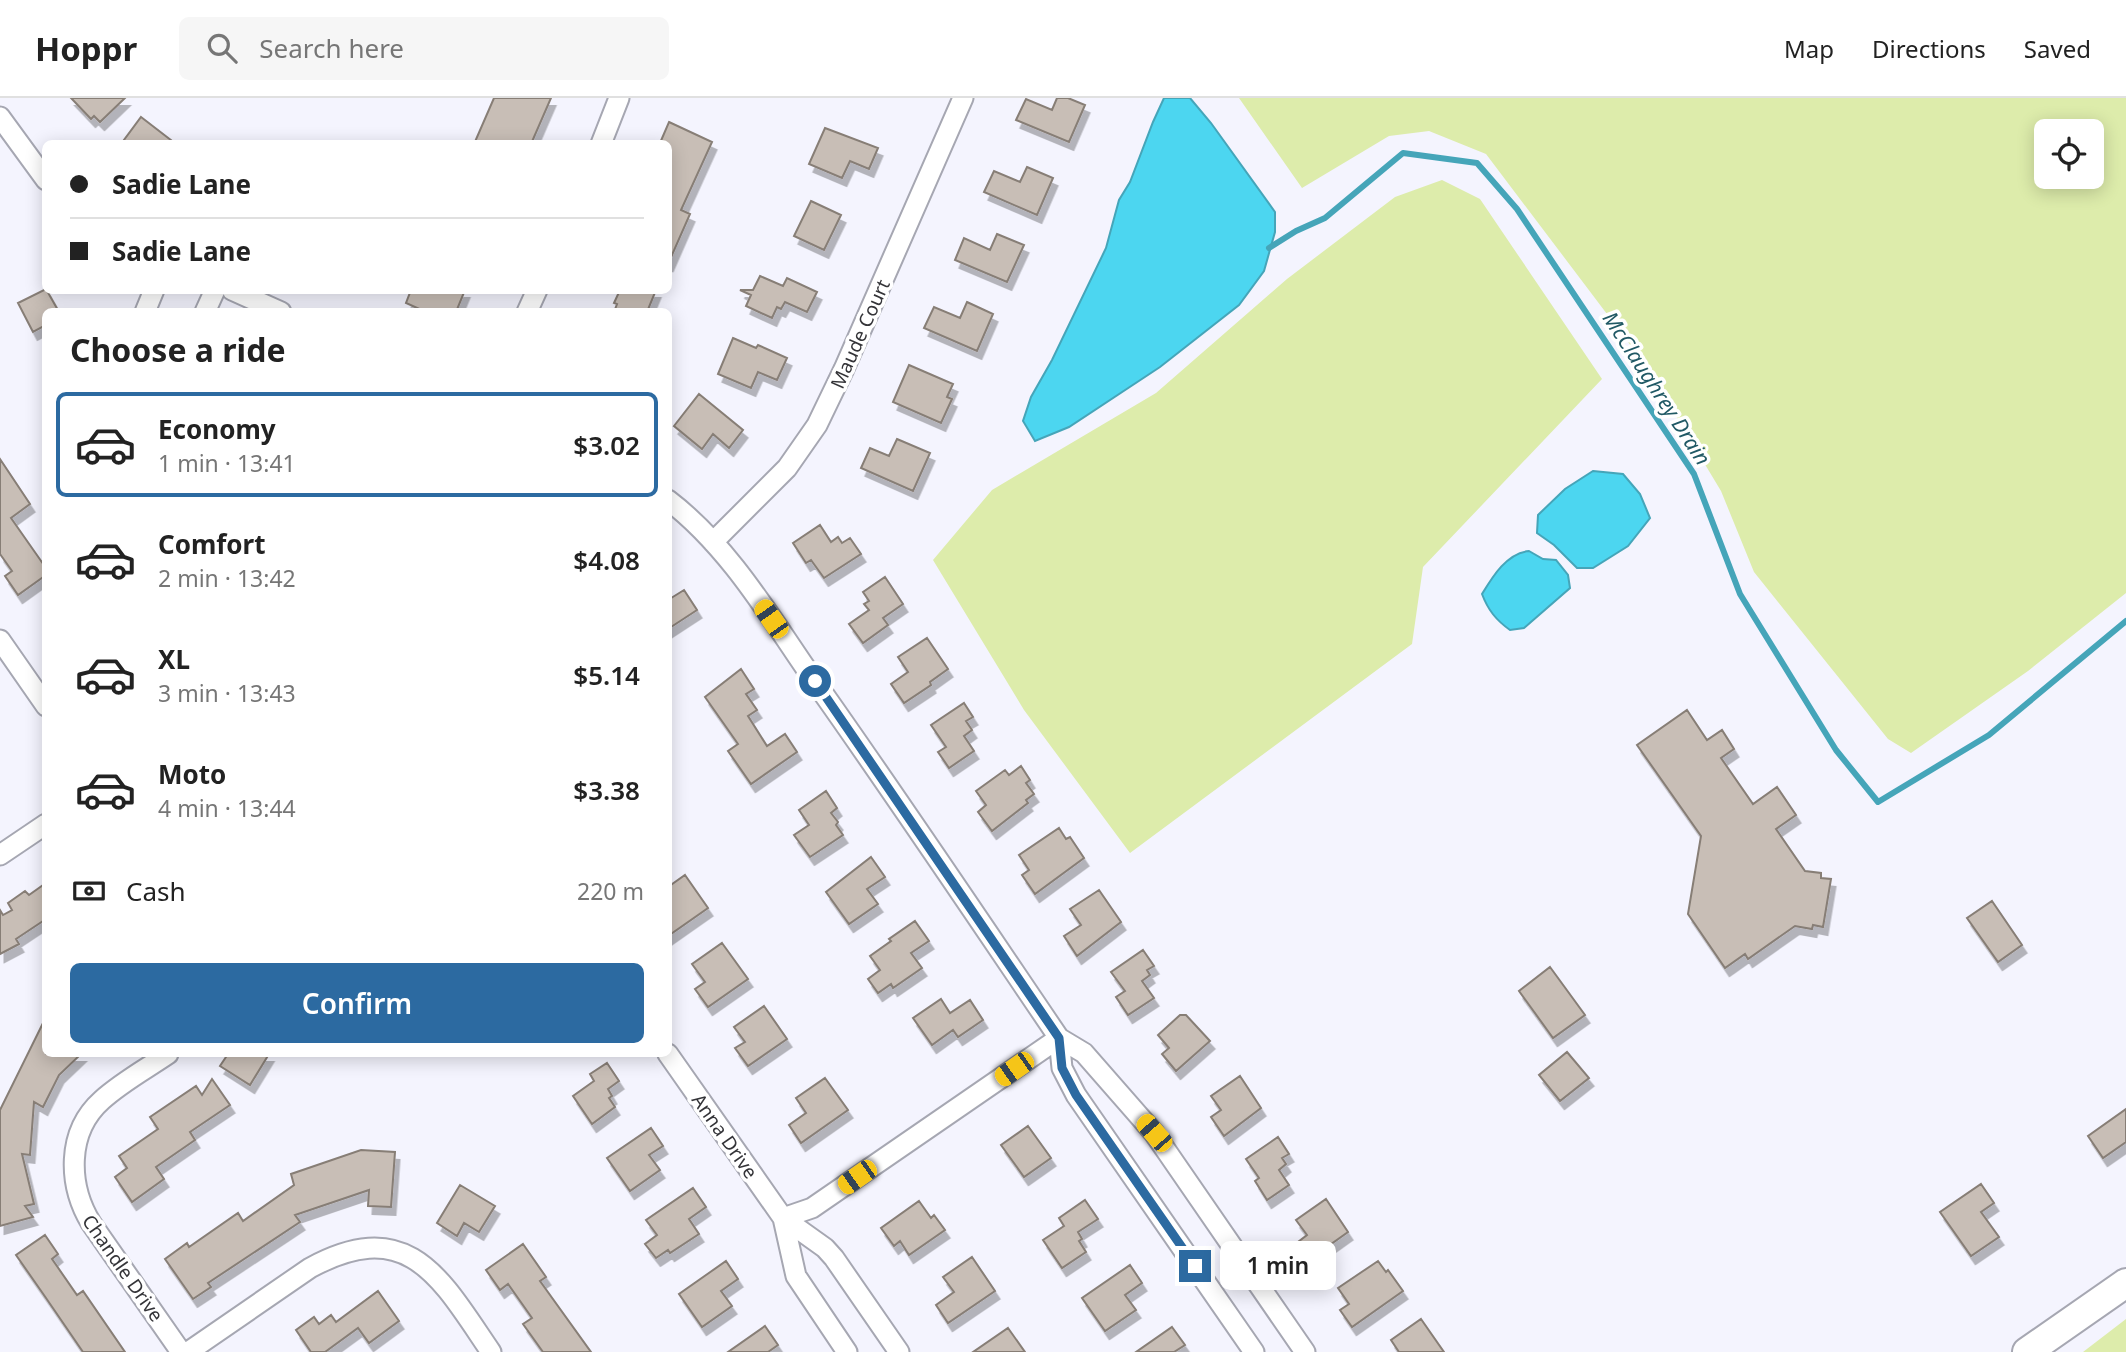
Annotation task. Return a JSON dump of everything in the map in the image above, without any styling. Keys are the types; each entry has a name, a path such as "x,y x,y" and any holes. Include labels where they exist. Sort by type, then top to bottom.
{"main road":[{"path":"2027,1352 2126,1283"}],"street":[{"path":"603,140 619,98"},
{"name":"Maude Court","path":"713,542 787,468 817,425 962,98"},
{"path":"0,117 42,175"},
{"path":"241,294 272,308"},
{"path":"672,504 713,542 743,578 1059,1038 1084,1053 1154,1133 1305,1352"},
{"path":"0,640 42,700"},
{"path":"0,855 42,827"},
{"path":"783,1218 811,1208 1059,1038"},
{"path":"1059,1038 1062,1068 1076,1095 1254,1352"},
{"name":"Chandle Drive","path":"164,1057 100,1101 80,1132 75,1148 74,1171 81,1208 181,1352"},
{"name":"Anna Drive","path":"670,1057 783,1218 825,1248 834,1258 899,1352"},
{"name":"Anna Drive","path":"783,1218 796,1276 847,1352"},
{"path":"188,1352 310,1268 330,1257 364,1248 398,1251 416,1259 430,1270 444,1284 491,1352"}],"green space":[{"path":"1239,98 2126,98 2126,593 2028,671 1911,753 1888,739 1754,572 1721,491 1644,363 1486,154 1429,131 1389,136 1302,188"},
{"path":"1442,180 1480,199 1602,379 1423,567 1412,644 1130,853 1024,710 933,560 992,490 1156,393 1287,279 1395,197"},
{"path":"2126,1319 2126,1352 2083,1352"}],"water":[{"path":"1164,98 1190,98 1275,212 1275,232 1264,271 1239,305 1160,367 1069,427 1035,441 1023,421 1031,397 1052,360 1106,248 1119,200 1130,182"},
{"path":"1593,471 1623,474 1640,494 1650,518 1628,546 1593,568 1577,568 1554,545 1537,533 1538,515 1565,489"},
{"path":"1529,551 1543,559 1556,560 1568,575 1570,588 1524,628 1510,630 1493,614 1482,594 1507,561"}],"building":[{"path":"71,98 125,98 100,122 94,116 91,119"},
{"path":"494,98 551,98 533,140 476,140"},
{"path":"1057,98 1068,98 1085,105 1069,142 1016,120 1026,99 1052,110"},
{"path":"141,117 171,140 124,140"},
{"path":"669,122 712,142 681,210 690,214 672,255 672,140 661,140"},
{"path":"825,128 878,148 869,169 850,161 842,178 809,164"},
{"path":"1027,167 1053,178 1037,215 984,192 994,171 1020,182"},
{"path":"811,201 841,215 824,250 794,236"},
{"path":"997,234 1024,245 1007,282 955,260 964,238 990,250"},
{"path":"760,276 783,286 787,278 817,292 807,312 785,302 781,309 777,307 772,318 746,306 751,295 740,290 753,290"},
{"path":"42,291 42,294 49,294 57,308 42,308 42,327 33,332 18,303"},
{"path":"409,294 463,294 458,308 417,308 406,303"},
{"path":"618,294 654,294 649,308 616,308 617,304 614,303"},
{"path":"967,302 993,314 977,351 924,328 934,307 960,318"},
{"path":"733,338 756,348 758,345 787,358 777,380 758,372 751,388 718,374"},
{"path":"909,365 953,384 947,397 952,399 941,423 893,402"},
{"path":"699,394 743,430 729,448 713,434 702,449 674,426"},
{"path":"897,439 930,453 913,491 861,468 870,448 889,456"},
{"path":"0,459 30,504 11,518 42,562 42,578 18,595 5,576 12,571 0,554"},
{"path":"820,525 831,542 838,537 842,543 850,538 861,554 824,578 811,560 806,563 793,543"},
{"path":"885,577 903,604 883,618 888,625 863,643 849,624 869,610 864,604 869,601 863,592"},
{"path":"684,590 697,610 672,626 672,598"},
{"path":"927,638 948,669 930,682 931,685 904,703 891,684 908,672 898,657"},
{"path":"741,669 754,689 746,694 757,710 748,716 767,746 785,734 797,752 751,784 728,751 738,744 705,697"},
{"path":"964,703 973,717 966,721 972,730 964,736 974,751 949,768 938,752 946,747 931,725"},
{"path":"1687,710 1707,740 1722,730 1734,749 1721,758 1753,804 1777,787 1796,815 1776,829 1805,871 1821,873 1821,878 1831,879 1823,927 1813,925 1812,929 1795,926 1748,959 1745,954 1725,968 1688,914 1701,836 1637,745"},
{"path":"1021,766 1030,780 1026,783 1034,794 1026,800 1028,803 992,831 978,812 986,805 976,791 1005,770 1009,775"},
{"path":"826,791 837,808 831,813 843,835 810,857 794,835 809,825 799,810"},
{"path":"1059,828 1066,839 1070,837 1084,858 1035,894 1022,875 1029,870 1019,855"},
{"path":"871,857 885,877 867,889 878,904 849,924 826,892"},
{"path":"685,875 708,908 672,933 672,884"},
{"path":"42,886 42,922 16,939 19,944 0,954 0,910 3,915 12,910 8,903 25,891 29,895"},
{"path":"1099,890 1121,922 1077,956 1064,936 1081,925 1070,909"},
{"path":"1992,901 2022,945 1998,962 1967,918"},
{"path":"915,921 929,941 911,953 922,968 893,988 891,984 878,993 868,979 880,970 870,956"},
{"path":"722,943 748,979 708,1007 695,989 705,982 692,964"},
{"path":"1143,950 1154,966 1147,970 1150,975 1142,981 1154,998 1128,1015 1116,997 1125,991 1111,972"},
{"path":"1550,967 1585,1015 1553,1038 1519,991"},
{"path":"941,999 950,1013 970,1000 983,1020 958,1037 953,1030 932,1045 913,1018"},
{"path":"764,1006 787,1039 748,1066 735,1048 745,1042 734,1027"},
{"path":"1180,1015 1186,1015 1210,1041 1176,1071 1162,1054 1169,1048 1158,1035"},
{"path":"42,1025 42,1057 78,1057 59,1075 43,1107 34,1102 30,1155 22,1154 34,1204 25,1206 33,1217 0,1226 0,1110"},
{"path":"1567,1052 1589,1078 1560,1101 1539,1075"},
{"path":"226,1057 267,1057 250,1085 220,1066"},
{"path":"607,1063 619,1081 608,1089 612,1096 609,1098 615,1107 592,1124 573,1096 594,1081 590,1074"},
{"path":"1240,1076 1261,1108 1224,1136 1211,1117 1221,1110 1211,1096"},
{"path":"825,1078 848,1110 801,1143 789,1125 806,1113 796,1098"},
{"path":"212,1079 230,1105 190,1132 195,1140 156,1167 164,1179 132,1202 115,1177 127,1168 119,1156 158,1129 150,1117 196,1086 202,1095"},
{"path":"2126,1109 2126,1142 2103,1158 2088,1136"},
{"path":"1028,1126 1051,1158 1024,1177 1001,1145"},
{"path":"651,1128 663,1146 649,1155 660,1170 630,1191 607,1158"},
{"path":"1278,1137 1289,1154 1282,1158 1286,1164 1279,1170 1289,1185 1267,1200 1255,1181 1259,1178 1246,1159"},
{"path":"361,1150 395,1152 391,1207 368,1206 369,1190 295,1215 300,1222 208,1283 211,1287 193,1299 165,1259 187,1243 189,1247 238,1213 243,1221 294,1185 291,1174"},
{"path":"1981,1184 1994,1203 1981,1212 1999,1237 1971,1256 1940,1212"},
{"path":"460,1185 495,1206 479,1232 464,1223 457,1236 437,1223"},
{"path":"693,1188 706,1207 689,1219 699,1234 670,1253 668,1250 656,1258 645,1244 657,1235 646,1220"},
{"path":"1326,1199 1348,1232 1310,1259 1298,1242 1307,1235 1296,1220"},
{"path":"1085,1200 1098,1219 1078,1232 1082,1239 1079,1241 1086,1252 1062,1268 1043,1240 1064,1226 1059,1218"},
{"path":"919,1201 931,1218 934,1215 945,1230 909,1255 900,1241 894,1246 881,1228"},
{"path":"45,1235 58,1254 52,1259 77,1295 83,1291 125,1352 83,1352 16,1255"},
{"path":"523,1244 546,1277 540,1281 591,1352 543,1352 523,1324 532,1318 508,1284 500,1290 486,1270"},
{"path":"972,1257 995,1291 948,1323 936,1305 954,1292 943,1277"},
{"path":"726,1261 738,1279 721,1291 732,1306 702,1327 679,1294"},
{"path":"1378,1261 1403,1291 1352,1327 1340,1310 1349,1304 1338,1288"},
{"path":"1130,1265 1142,1283 1125,1295 1136,1310 1105,1331 1082,1298"},
{"path":"378,1291 399,1321 369,1343 358,1328 325,1352 311,1352 296,1330 314,1317 319,1324 331,1315 336,1322"},
{"path":"1421,1319 1444,1352 1399,1352 1391,1340"},
{"path":"765,1326 778,1345 768,1352 728,1352"},
{"path":"1172,1327 1185,1345 1174,1352 1136,1352"},
{"path":"1008,1328 1025,1352 973,1352"}],"waterway":[{"name":"McClaughrey Drain","path":"1269,248 1296,231 1325,218 1403,153 1477,163 1517,209 1694,474 1740,594 1836,750 1878,802 1989,735 2126,621"}],"route":[{"path":"815,681 1059,1038 1062,1068 1076,1095 1195,1266"}]}
